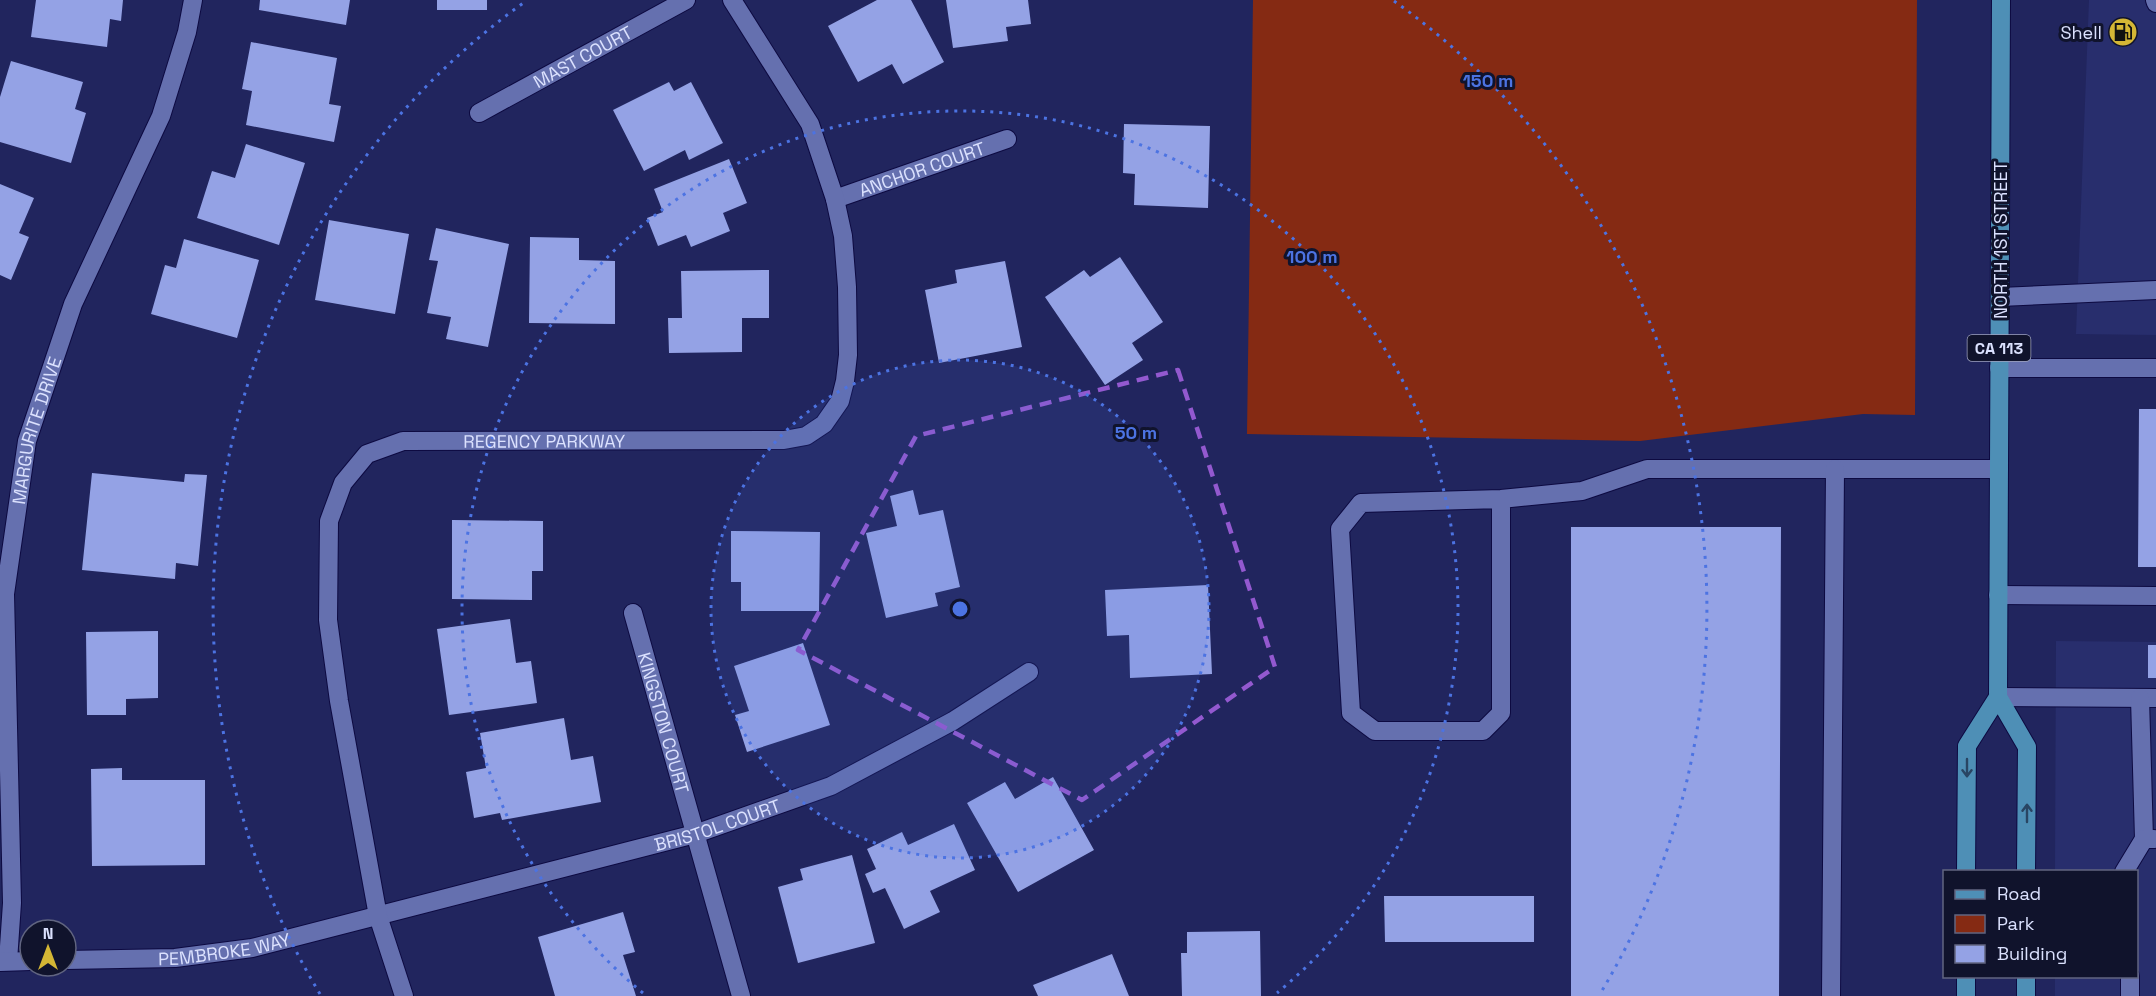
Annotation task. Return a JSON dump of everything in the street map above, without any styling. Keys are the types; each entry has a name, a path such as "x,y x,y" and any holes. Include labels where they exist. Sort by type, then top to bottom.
{"main road":[{"name":"NORTH 1ST STREET","path":"1998,697 2001,0"},
{"path":"1966,870 1967,746 1998,697 2027,747 2026,870"},
{"path":"1966,978 1966,996"},
{"path":"2026,978 2026,996"}],"street":[{"name":"MARGURITE DRIVE","path":"4,961 12,903 5,594 27,441 73,304 161,116 187,32 193,0"},
{"name":"MAST COURT","path":"479,113 686,0"},
{"name":"REGENCY PARKWAY","path":"404,996 378,916 339,701 328,620 329,521 343,483 367,454 403,441 784,440 806,436 824,424 840,401 848,355 847,287 843,236 835,199 810,124 732,0"},
{"name":"ANCHOR COURT","path":"835,199 1007,139"},
{"path":"2000,297 2156,290"},
{"path":"1999,368 2156,368"},
{"path":"1501,499 1501,713 1483,731 1375,731 1351,713 1340,529 1361,503 1501,499 1582,491 1647,469 1999,469"},
{"path":"1831,996 1835,469"},
{"path":"1998,595 2156,596"},
{"name":"KINGSTON COURT","path":"633,613 741,996"},
{"name":"BRISTOL COURT","path":"378,916 695,834 831,786 952,722 1029,672"},
{"path":"1998,697 2148,698 2150,839 2126,870"},
{"name":"PEMBROKE WAY","path":"78,960 175,958 252,948 378,916"},
{"path":"2130,978 2130,996"}],"highlighted area":[{"path":"1178,370 1275,667 1082,800 798,650 916,436"}],"shaded area":[{"path":"2089,0 2156,0 2156,335 2076,334"},
{"path":"2056,641 2156,642 2156,996 2055,996 2055,978 2138,978 2138,870 2055,870"}],"green space":[{"path":"1253,0 1917,0 1915,415 1863,414 1640,441 1247,434"}],"building":[{"path":"36,0 123,0 121,21 110,19 107,47 31,37"},
{"path":"260,0 350,0 346,25 259,10"},
{"path":"437,0 487,0 487,10 437,10"},
{"path":"877,0 911,0 944,62 903,84 892,64 858,82 828,26"},
{"path":"946,0 1028,0 1031,24 1006,27 1008,41 953,48"},
{"path":"251,42 337,58 329,104 341,106 334,142 246,125 252,91 242,89"},
{"path":"11,61 83,82 75,109 86,113 71,163 0,142 0,97"},
{"path":"669,82 674,91 691,82 723,143 689,160 685,150 644,171 613,110"},
{"path":"1124,124 1210,126 1208,208 1134,205 1135,174 1123,173"},
{"path":"246,144 305,163 279,245 197,218 212,171 235,178"},
{"path":"729,159 747,203 723,213 730,231 691,247 686,235 658,246 647,218 663,212 654,189"},
{"path":"0,184 34,198 19,233 29,237 11,280 0,275"},
{"path":"329,220 409,234 395,314 315,300"},
{"path":"436,228 509,244 488,347 446,339 451,317 427,313 438,261 429,260"},
{"path":"530,237 579,238 579,260 615,261 615,324 529,323"},
{"path":"184,239 259,260 237,338 151,314 165,265 176,268"},
{"path":"1120,257 1163,322 1132,343 1143,360 1105,385 1045,297 1084,270 1090,277"},
{"path":"1005,261 1022,347 939,363 925,290 957,283 955,270"},
{"path":"769,270 769,318 742,318 742,352 669,353 668,318 682,318 681,271"},
{"path":"2139,409 2156,409 2156,567 2138,567"},
{"path":"92,473 184,482 185,474 207,475 198,566 176,563 175,579 82,570"},
{"path":"913,490 919,515 943,510 960,587 935,593 938,606 886,618 866,533 897,526 890,496"},
{"path":"452,520 543,521 543,571 532,571 532,600 452,599"},
{"path":"1571,527 1781,527 1779,996 1571,996"},
{"path":"731,531 820,532 819,611 741,611 741,582 731,582"},
{"path":"1208,585 1212,674 1130,678 1129,635 1107,636 1105,590"},
{"path":"510,619 516,663 531,661 537,703 449,715 437,629"},
{"path":"158,631 158,698 126,699 126,715 87,715 86,632"},
{"path":"803,643 830,725 747,752 735,715 749,711 734,666"},
{"path":"2148,645 2156,645 2156,678 2148,678"},
{"path":"564,718 571,760 593,756 601,802 502,820 500,813 474,818 466,772 486,768 480,733"},
{"path":"122,768 122,780 205,780 205,865 92,866 91,769"},
{"path":"1053,777 1094,850 1018,892 967,803 1005,782 1015,799"},
{"path":"954,824 975,870 930,891 940,912 904,929 885,888 873,893 865,874 876,869 867,849 902,832 908,845"},
{"path":"852,855 875,943 798,963 778,887 803,880 800,869"},
{"path":"1384,896 1534,896 1534,942 1385,942"},
{"path":"623,912 635,952 623,955 636,996 555,996 538,937"},
{"path":"1260,931 1261,996 1182,996 1181,953 1187,953 1187,932"},
{"path":"1112,954 1129,996 1038,996 1033,985"}],"place":[{"name":"Shell","path":"2123,32"}]}
